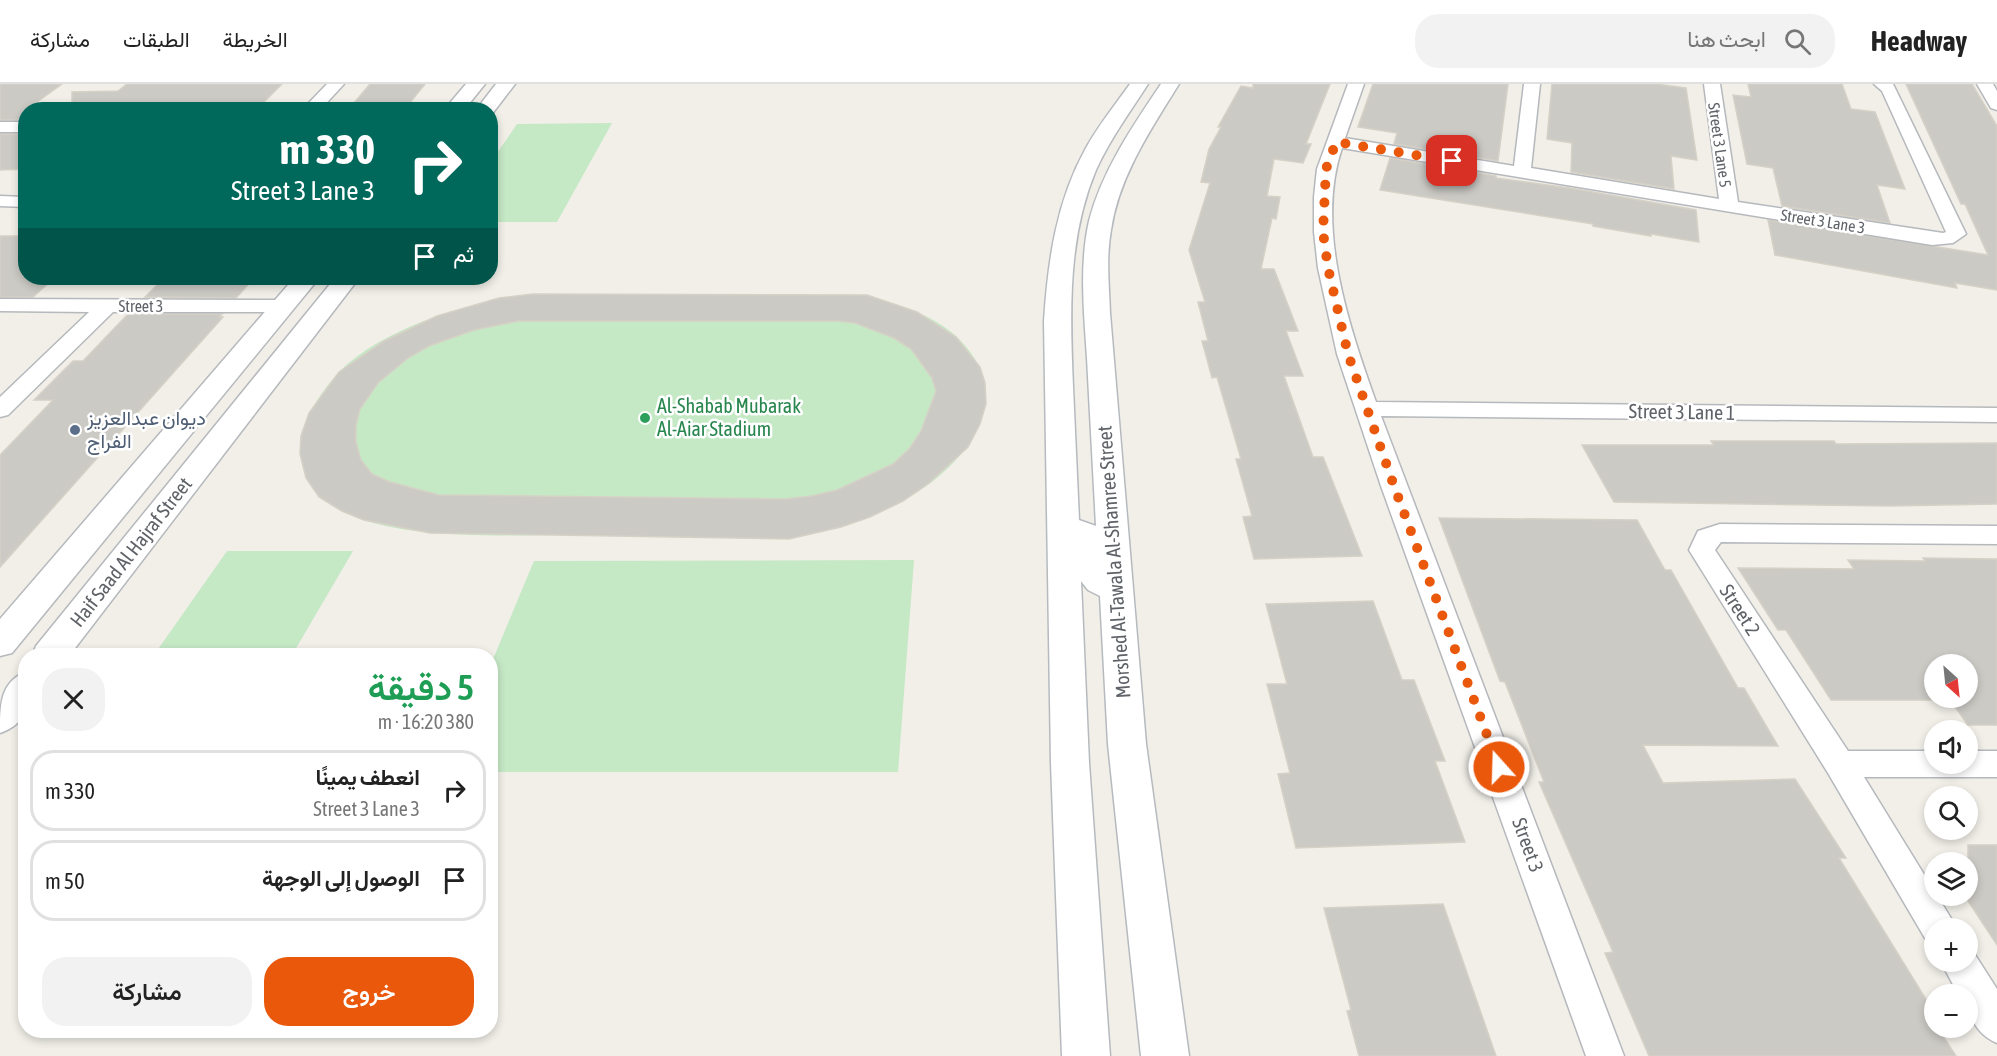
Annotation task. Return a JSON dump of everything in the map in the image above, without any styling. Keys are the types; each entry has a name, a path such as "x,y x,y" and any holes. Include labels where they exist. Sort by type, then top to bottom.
{"main road":[{"path":"460,102 476,84"},
{"path":"491,102 506,84"},
{"name":"Morshed Al-Tawala Al-Shamree Street","path":"1086,1056 1070,763 1057,321 1059,263 1066,226 1078,188 1096,148 1157,85"},
{"name":"Morshed Al-Tawala Al-Shamree Street","path":"1157,85 1133,144 1112,185 1101,222 1096,264 1097,313 1127,744 1165,1056"},
{"name":"Haif Saad Al Hajraf Street","path":"0,643 301,285"},
{"name":"Haif Saad Al Hajraf Street","path":"55,648 342,285"},
{"path":"1061,437 1074,450 1082,491 1099,496 1108,491 1109,487"},
{"path":"120,500 125,506 142,511 174,499"},
{"path":"1063,531 1076,530 1089,538 1094,577 1102,584 1116,588"},
{"path":"83,544 99,536 115,533 128,534 135,539 132,550"},
{"path":"0,718 18,696"}],"street":[{"path":"318,102 336,84"},
{"name":"Street 3","path":"1356,84 1326,169 1323,232 1328,268 1348,354 1605,1056"},
{"path":"1522,172 1532,84"},
{"name":"Street 3 Lane 5","path":"1712,84 1729,206"},
{"name":"Street 3 Lane 3","path":"1336,142 1932,239 1953,237 1956,234 1889,88 1882,84"},
{"path":"1985,84 1997,105"},
{"path":"0,127 18,127"},
{"path":"0,201 18,201"},
{"name":"Street 3","path":"0,305 282,306"},
{"path":"0,410 107,306"},
{"name":"Street 3 Lane 1","path":"1366,408 1997,415"},
{"name":"Street 2","path":"1933,918 1839,764 1702,550 1707,537 1720,533 1997,535"},
{"path":"1839,764 1997,764"},
{"path":"1965,972 1997,1024"}],"green space":[{"path":"612,123 557,222 498,222 498,152 517,124"},
{"name":"Al-Shabab Mubarak Al-Aiar Stadium","path":"533,294 867,295 926,316 957,337 976,361 984,384 984,408 977,430 963,452 924,488 874,515 789,539 444,534 374,523 344,512 317,494 309,483 303,466 301,442 303,431 318,399 332,380 350,362 372,346 425,321 481,303"},
{"path":"227,551 353,551 296,648 159,648"},
{"path":"914,560 898,772 498,772 498,648 534,561"}],"building":[{"path":"0,84 62,84 37,102 18,102 18,120 0,120"},
{"path":"127,84 282,84 264,102 72,102 72,92 118,91"},
{"path":"370,84 425,84 410,102 355,102"},
{"path":"1253,84 1330,84 1306,144 1311,144 1303,163 1274,159 1267,196 1280,197 1276,219 1272,218 1261,269 1274,269 1298,331 1286,331 1303,376 1284,376 1313,457 1323,457 1362,556 1254,559 1243,517 1252,516 1236,459 1241,459 1217,377 1212,378 1202,341 1208,341 1198,302 1205,302 1189,250 1210,183 1201,182 1209,149 1221,127 1218,127 1241,86 1253,88"},
{"path":"1373,84 1508,84 1498,161 1394,144 1397,133 1358,127"},
{"path":"1552,84 1656,84 1686,88 1697,160 1671,156 1674,189 1571,172 1572,143 1547,139"},
{"path":"1748,84 1842,84 1851,109 1875,112 1905,189 1877,185 1890,223 1782,206 1773,168 1747,164 1733,95 1751,97"},
{"path":"1906,84 1972,84 1997,126 1997,290 1955,283 1957,288 1775,255 1768,220 1988,255 1965,204 1961,204"},
{"path":"0,134 18,134 18,169 0,170"},
{"path":"1390,158 1496,176 1496,178 1570,188 1696,210 1699,242 1651,234 1651,236 1593,226 1593,224 1380,190"},
{"path":"0,236 18,236 18,285 46,285 33,297 0,297"},
{"path":"157,285 248,285 236,298 145,297"},
{"path":"533,294 867,295 917,312 956,337 980,367 985,383 986,404 980,424 968,447 929,483 903,501 870,517 841,527 789,539 430,533 364,520 342,511 319,497 306,478 300,454 301,436 309,413 339,372 384,341 437,316 499,298","holes":["518,321 839,321 855,323 894,338 911,349 932,378 936,391 921,431 910,448 893,464 837,490 785,499 439,495 390,482 372,474 361,460 356,442 356,425 360,409 378,383 408,358 429,346 474,330"]},
{"path":"128,314 222,314 219,317 223,317 0,567 0,455 53,400 34,400 73,361 83,361"},
{"path":"1711,441 1834,441 1836,444 1997,443 1997,504 1889,506 1614,502 1582,445 1714,445"},
{"path":"1439,518 1637,520 1665,570 1671,570 1738,688 1744,688 1778,746 1643,745 1663,783 1795,779 1846,858 1839,858 1924,996 1924,1038 1944,1038 1956,1056 1649,1056 1605,953 1613,952 1539,782 1544,782 1505,682 1500,681"},
{"path":"1997,559 1997,725 1978,725 1978,720 1964,720 1956,708 1978,708 1978,654 1924,654 1924,700 1831,700 1786,630 1778,630 1738,568 1854,569 1848,560"},
{"path":"1373,601 1402,680 1414,680 1445,761 1435,761 1465,842 1296,848 1278,774 1290,773 1267,684 1287,684 1266,604"},
{"path":"1968,845 1997,845 1997,945 1971,906 1978,906 1978,852 1968,852"},
{"path":"1443,904 1496,1056 1359,1056 1347,1011 1351,1010 1324,908"}],"place":[{"name":"Al-Shabab Mubarak Al-Aiar Stadium","path":"645,418"},
{"name":"ديوان عبدالعزيز الفراج","path":"75,430"}],"route":[{"path":"1452,161 1336,142 1326,169 1323,232 1328,268 1348,354 1394,486 1499,767"}]}
